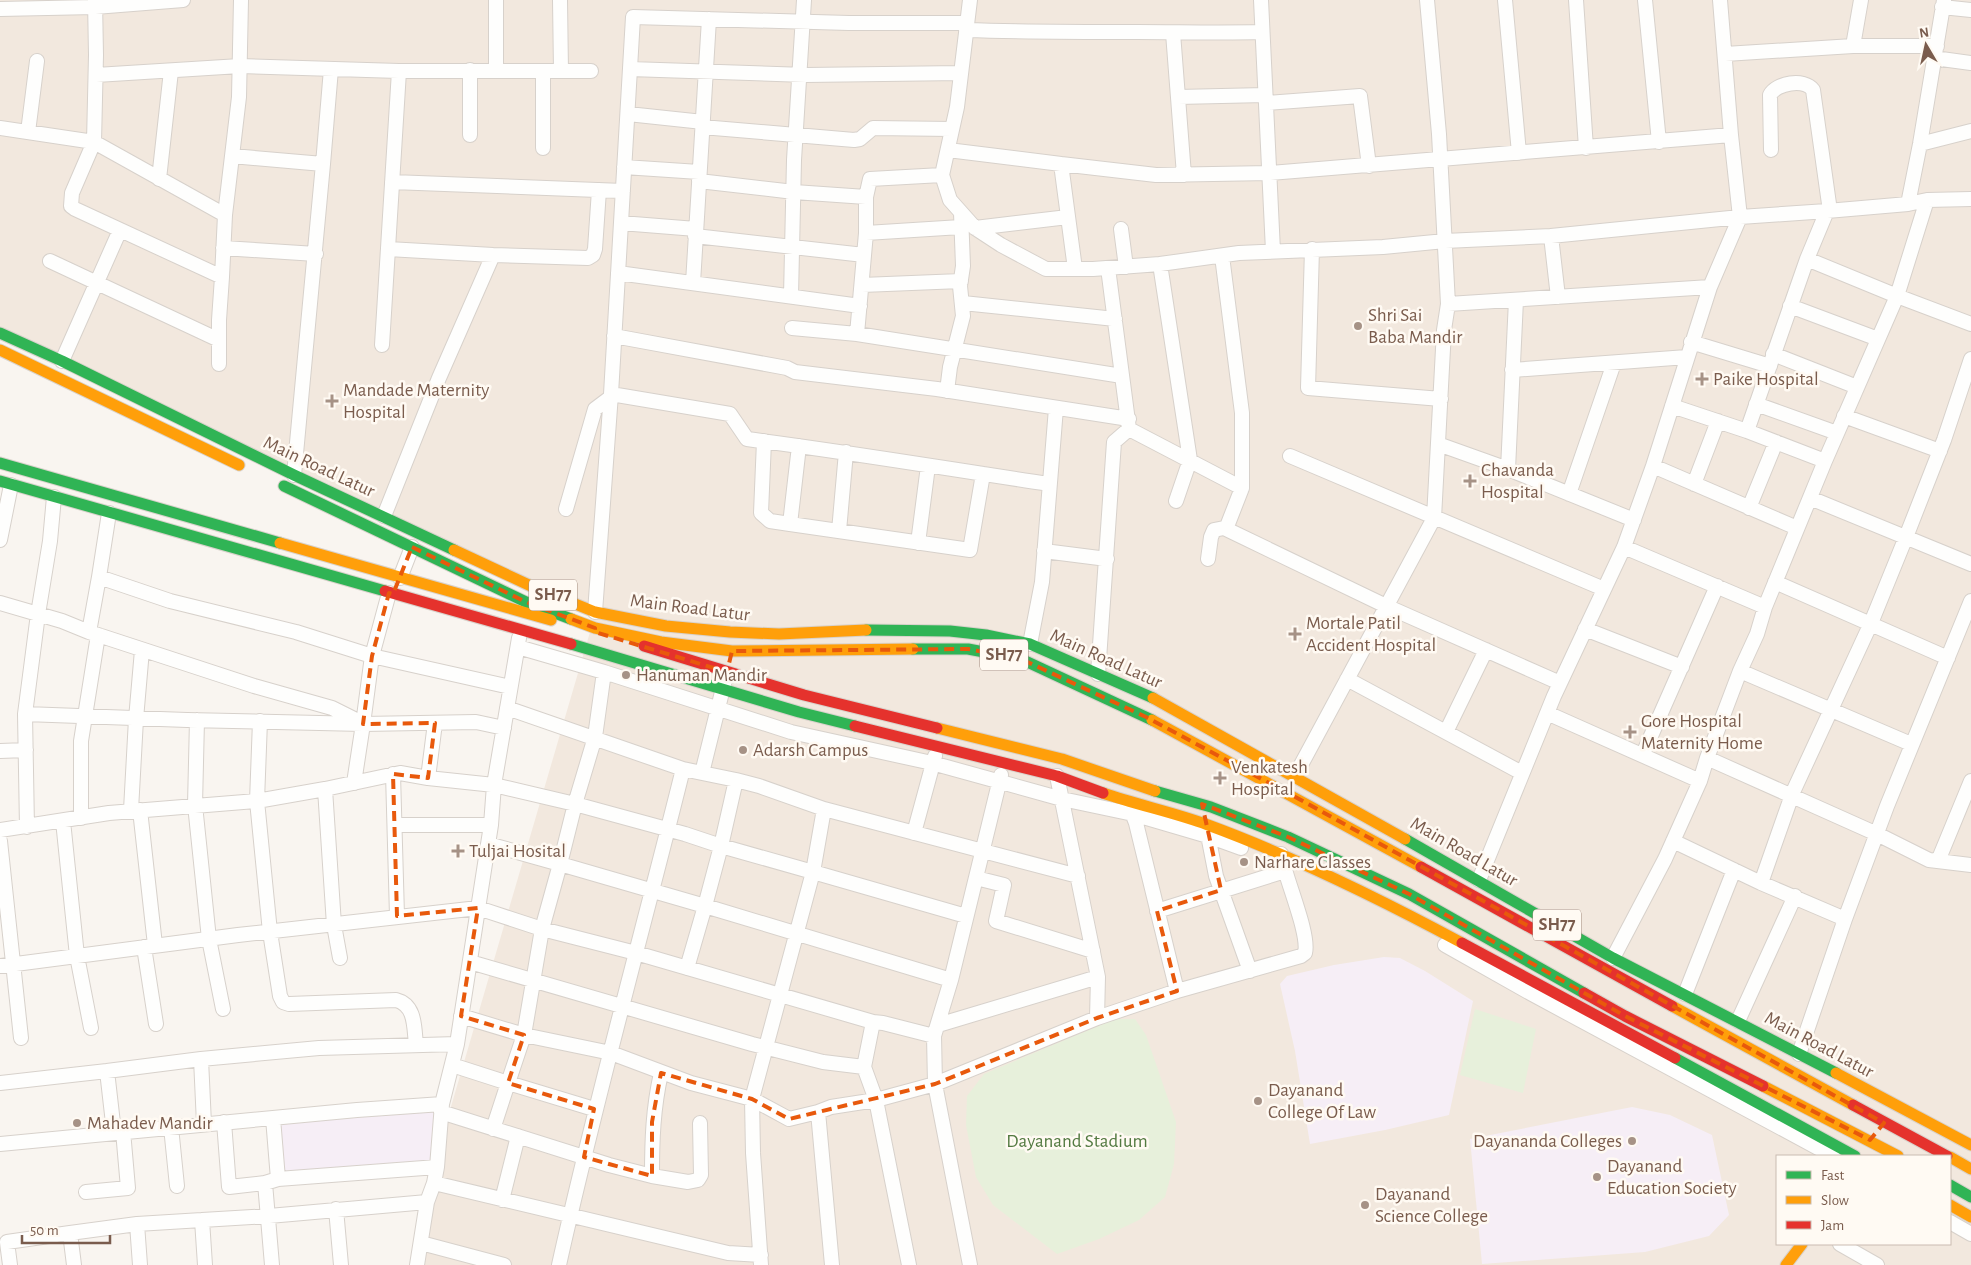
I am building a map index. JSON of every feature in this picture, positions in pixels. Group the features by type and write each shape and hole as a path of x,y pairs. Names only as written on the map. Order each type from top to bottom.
{"main road":[{"name":"Main Road Latur","path":"0,333 294,475 531,586 595,612 666,626 730,632 779,634 876,630 950,631 986,634 1030,644 1148,695 1479,880 1613,958 1738,1021 1971,1145"},
{"name":"Main Road Latur","path":"0,350 247,468"},
{"path":"0,463 400,578 525,607"},
{"name":"Main Road Latur","path":"273,481 412,547 525,607 595,630 661,642 732,651 968,649 1021,659 1146,718 1299,799 1877,1131 1943,1155"},
{"path":"6,483 592,650 799,712 1057,776 1130,808"},
{"path":"595,630 804,695 1009,744 1133,785 1211,807 1288,837 1409,894 1625,1016 1877,1131 1897,1155"},
{"path":"1283,863 1422,921 1854,1155"},
{"path":"1422,921 1431,906"},
{"path":"1857,1155 1898,1106"},
{"name":"Main Road Latur","path":"1951,1158 1971,1169"},
{"path":"1951,1186 1971,1197"},
{"path":"1951,1206 1971,1217"},
{"path":"1786,1265 1801,1245"}],"street":[{"path":"0,9 183,0"},
{"path":"219,364 225,215 239,97 241,0"},
{"path":"496,0 496,70"},
{"path":"560,0 561,71"},
{"path":"791,296 796,136 804,0"},
{"path":"947,391 954,350 963,316 963,303 961,220 950,200 942,175 961,73 970,0"},
{"path":"1261,0 1273,251"},
{"path":"1295,776 1434,518 1444,330 1448,304 1440,160 1426,0"},
{"path":"1505,0 1519,153"},
{"path":"1576,0 1586,148"},
{"path":"1645,0 1659,142"},
{"path":"1479,880 1560,682 1624,548 1653,466 1710,287 1740,217 1720,0"},
{"path":"1853,46 1861,0"},
{"path":"95,4 96,75 94,142 72,193 71,206 222,277"},
{"path":"1908,204 1943,4 1971,10"},
{"path":"595,612 611,395 634,17 967,26 1030,33 1207,34 1262,32"},
{"path":"693,283 709,19"},
{"path":"1173,33 1184,175"},
{"path":"1725,54 1853,46 1936,52 1971,62"},
{"path":"28,132 37,61"},
{"path":"96,75 240,66 399,71 591,71"},
{"path":"294,475 316,254 331,69"},
{"path":"630,69 801,75 961,73"},
{"path":"470,70 470,135"},
{"path":"159,179 171,71"},
{"path":"382,345 399,71"},
{"path":"543,72 543,148"},
{"path":"1747,431 1807,259 1829,211 1813,90 1809,85 1782,85 1773,89 1770,95 1771,150"},
{"path":"1178,97 1266,99 1360,96 1369,166"},
{"path":"628,114 796,136 854,140 860,139 873,128 952,129"},
{"path":"0,128 94,142 225,215"},
{"path":"1920,144 1971,130"},
{"path":"948,150 1156,175 1184,175 1270,173 1369,166 1731,135"},
{"path":"232,156 323,164"},
{"path":"1061,164 1075,269"},
{"path":"624,167 794,192 866,197"},
{"path":"857,334 866,233 866,197 870,179 942,175"},
{"path":"392,182 623,191"},
{"path":"388,249 588,258 593,255 595,249 599,190"},
{"path":"866,233 961,220 1001,245 1046,269 1108,268 1273,251 1383,247 1445,241 1551,236 1740,217 1908,204 1927,200 1971,199"},
{"path":"1613,958 1673,841 1700,781 1707,758 1740,671 1757,634 1775,582 1844,416 1897,296 1927,200"},
{"path":"975,228 1068,217"},
{"path":"621,223 864,255"},
{"path":"62,362 120,230"},
{"path":"1121,230 1126,267"},
{"path":"1551,236 1558,297"},
{"path":"224,248 316,254"},
{"path":"1312,249 1308,388 1441,399"},
{"path":"384,516 439,378 493,255"},
{"path":"1222,256 1242,413 1242,488 1226,529"},
{"path":"1807,259 1971,324"},
{"path":"50,260 219,340"},
{"path":"1160,264 1190,460 1176,500"},
{"path":"1098,674 1114,442 1129,424 1108,268"},
{"path":"618,273 860,306"},
{"path":"862,285 961,281"},
{"path":"1448,304 1710,287"},
{"path":"1508,469 1516,300"},
{"path":"963,303 1115,319"},
{"path":"1790,306 1878,339"},
{"path":"792,328 857,334 1122,376"},
{"path":"614,336 787,368 795,372 947,391 1056,408 1129,424 1242,488"},
{"path":"1691,342 1772,360 1857,387"},
{"path":"1512,370 1687,357"},
{"path":"1570,494 1614,363"},
{"path":"1761,883 1792,796 1871,624 1940,451 1970,367"},
{"path":"611,395 730,414 747,439 846,452 1049,484"},
{"path":"566,508 595,409 611,395"},
{"path":"1756,404 1837,433"},
{"path":"1672,406 1747,431 1825,461"},
{"path":"1030,644 1042,582 1056,408"},
{"path":"1844,416 1940,451"},
{"path":"1694,484 1718,421"},
{"path":"764,441 761,513 770,521 970,550 982,474"},
{"path":"1749,508 1776,442"},
{"path":"1438,444 1508,469 1634,520"},
{"path":"790,524 799,446"},
{"path":"839,531 846,452"},
{"path":"1290,456 1604,589"},
{"path":"918,543 928,466"},
{"path":"1653,466 1797,528"},
{"path":"0,540 6,483"},
{"path":"27,827 25,714 50,541 54,497"},
{"path":"1810,498 1971,564"},
{"path":"81,818 81,741 99,577 109,513"},
{"path":"1208,559 1211,537 1214,530 1224,528 1386,606 1560,682"},
{"path":"400,578 412,547"},
{"path":"1624,548 1766,606"},
{"path":"1044,550 1107,559"},
{"path":"99,577 170,601 296,632 372,656 510,687"},
{"path":"1775,582 1948,658"},
{"path":"417,1265 427,1202 438,1167 442,1108 457,1044 491,825 494,785 520,630 531,586"},
{"path":"1644,754 1717,586"},
{"path":"354,783 372,656 389,593"},
{"path":"1799,1054 1845,919 1911,744 1971,601"},
{"path":"0,603 62,621 142,650 332,708 363,724"},
{"path":"1586,629 1682,667"},
{"path":"592,650 595,630"},
{"path":"518,647 604,672 717,710 791,732 932,763 1062,800 1130,808 1207,830 1283,863 1412,926 1532,994 1831,1155"},
{"path":"142,650 136,719 136,810 156,1024"},
{"path":"1446,732 1486,650"},
{"path":"702,772 732,651"},
{"path":"1740,671 1911,744"},
{"path":"494,1129 524,1035 542,929 595,737 604,672"},
{"path":"1347,679 1522,773"},
{"path":"507,708 683,769 759,786 824,809 1078,876"},
{"path":"1547,713 1644,754 1700,781"},
{"path":"25,714 136,719 363,724 476,722 504,728"},
{"path":"197,720 196,805 209,939 223,1009"},
{"path":"260,721 257,801 270,932 280,996 284,1002 296,1004 396,1000 404,1002 412,1011 416,1045"},
{"path":"428,778 435,723"},
{"path":"970,1265 935,1084 936,1031 951,980 1009,744"},
{"path":"914,833 938,746"},
{"path":"0,750 26,750"},
{"path":"1707,758 1877,834 1929,860 1971,865"},
{"path":"559,1265 594,1109 611,1054 683,769"},
{"path":"0,830 136,810 257,801 400,773 494,785 575,804 966,916"},
{"path":"393,774 397,916"},
{"path":"1057,776 1098,977 1097,1018"},
{"path":"687,968 705,906 736,780"},
{"path":"1938,861 1971,780"},
{"path":"325,789 334,924 340,958"},
{"path":"1130,808 1177,991"},
{"path":"434,1183 761,1260 753,1153 752,1099 813,872 824,809"},
{"path":"63,821 77,956 91,1028"},
{"path":"395,825 491,825"},
{"path":"1207,830 1216,876 1250,971"},
{"path":"0,841 21,1038"},
{"path":"1673,841 1761,883 1845,919"},
{"path":"488,844 796,932 951,980"},
{"path":"1158,911 1222,890 1283,863"},
{"path":"461,1016 524,1035 611,1054 691,1083 752,1099 789,1119 831,1107 876,1100 935,1084 1097,1018 1177,991 1301,956 1305,953 1306,940 1283,863"},
{"path":"1685,994 1734,870"},
{"path":"976,878 1004,885 996,921 1093,951"},
{"path":"1738,1021 1795,896"},
{"path":"0,966 397,916 478,908 542,929 636,953 873,1022 936,1031 1098,977"},
{"path":"470,962 766,1047 823,1062 864,1067"},
{"path":"873,1022 864,1067 876,1100 909,1265"},
{"path":"0,1083 107,1072 201,1059 319,1048 457,1044"},
{"path":"201,1059 204,1124"},
{"path":"452,1065 594,1109"},
{"path":"86,1192 128,1188 107,1072"},
{"path":"652,1176 652,1122 661,1073"},
{"path":"0,1144 119,1131 273,1118 442,1108 494,1129 584,1157 652,1176 688,1182 698,1180 701,1175 700,1123"},
{"path":"818,1112 832,1265"},
{"path":"272,1265 269,1216 272,1181 273,1118"},
{"path":"224,1122 229,1187 272,1181 438,1167"},
{"path":"171,1127 177,1186"},
{"path":"502,1200 518,1136"},
{"path":"10,1265 4,1242 137,1224 269,1216 427,1202"},
{"path":"336,1209 340,1265"},
{"path":"202,1220 205,1265"},
{"path":"1951,1223 1971,1234"},
{"path":"137,1224 140,1265"},
{"path":"70,1233 74,1265"},
{"path":"421,1243 504,1265"},
{"path":"1842,1245 1877,1265"}],"highlighted area":[{"path":"412,547 526,602 595,628 595,632 727,672 732,651 968,649 1021,659 1146,717 1299,799 1884,1123 1870,1140 1625,1016 1409,894 1288,837 1202,804 1221,890 1157,911 1177,991 1097,1018 935,1084 789,1119 752,1099 661,1073 652,1122 652,1176 584,1157 594,1109 508,1083 524,1035 461,1016 478,908 397,916 393,774 428,778 435,723 363,724 372,656 389,593 393,594"}],"shaded area":[{"path":"0,0 1971,0 1971,1265 411,1265 433,1168 595,615 0,337"},
{"path":"1384,957 1400,958 1473,1001 1449,1115 1385,1130 1310,1144 1295,1051 1280,984 1287,976 1334,965"},
{"path":"442,1104 432,1168 278,1179 273,1118"},
{"name":"Dayanand Education Society","path":"1632,1107 1670,1115 1712,1135 1729,1215 1709,1236 1645,1252 1482,1264 1470,1139"}],"green space":[{"path":"1475,1009 1536,1029 1523,1093 1460,1075"},
{"name":"Dayanand Stadium","path":"1115,1019 1135,1019 1146,1035 1176,1122 1174,1164 1165,1197 1139,1220 1099,1239 1057,1254 993,1205 976,1177 966,1125 967,1096 984,1074"}],"traffic: fast":[{"path":"0,333 454,550"},
{"path":"0,463 280,543"},
{"path":"0,481 385,591"},
{"path":"284,486 526,602 571,619"},
{"path":"866,630 950,631 986,635 1030,644 1153,698"},
{"path":"571,644 799,712 855,726"},
{"path":"913,649 968,649 1021,659 1152,720"},
{"path":"1155,791 1211,807 1288,837 1409,894 1584,993"},
{"path":"1405,839 1613,958 1836,1073"},
{"path":"1675,1058 1853,1155"},
{"path":"1951,1186 1971,1197"}],"traffic: slow":[{"path":"0,350 239,465"},
{"path":"280,543 551,620"},
{"path":"454,550 531,586 595,612 666,626 779,634 866,630"},
{"path":"571,619 595,628 661,642 732,651 913,649"},
{"path":"1153,698 1405,839"},
{"path":"1152,720 1421,867"},
{"path":"937,728 1062,759 1155,791"},
{"path":"1103,793 1195,820 1241,837 1369,895 1462,943"},
{"path":"1672,1006 1853,1105"},
{"path":"1836,1073 1971,1145"},
{"path":"1763,1086 1896,1155"},
{"path":"1951,1158 1971,1169"},
{"path":"1951,1206 1971,1217"},
{"path":"1786,1265 1801,1245"}],"traffic: jam":[{"path":"385,591 571,644"},
{"path":"644,646 804,695 937,728"},
{"path":"855,726 1057,776 1103,793"},
{"path":"1421,867 1672,1006"},
{"path":"1462,943 1675,1058"},
{"path":"1584,993 1625,1016 1763,1086"},
{"path":"1853,1105 1945,1155"}],"place":[{"name":"Shri Sai Baba Mandir","path":"1358,326"},
{"name":"Paike Hospital","path":"1702,379"},
{"name":"Mandade Maternity Hospital","path":"332,401"},
{"name":"Chavanda Hospital","path":"1470,481"},
{"name":"Mortale Patil Accident Hospital","path":"1295,634"},
{"name":"Hanuman Mandir","path":"626,675"},
{"name":"Gore Hospital Maternity Home","path":"1630,732"},
{"name":"Adarsh Campus","path":"743,750"},
{"name":"Venkatesh Hospital","path":"1220,778"},
{"name":"Tuljai Hosital","path":"458,851"},
{"name":"Narhare Classes","path":"1244,862"},
{"name":"Dayanand College Of Law","path":"1258,1101"},
{"name":"Mahadev Mandir","path":"77,1123"},
{"name":"Dayananda Colleges","path":"1632,1141"},
{"name":"Dayanand Education Society","path":"1597,1177"},
{"name":"Dayanand Science College","path":"1365,1205"}]}
